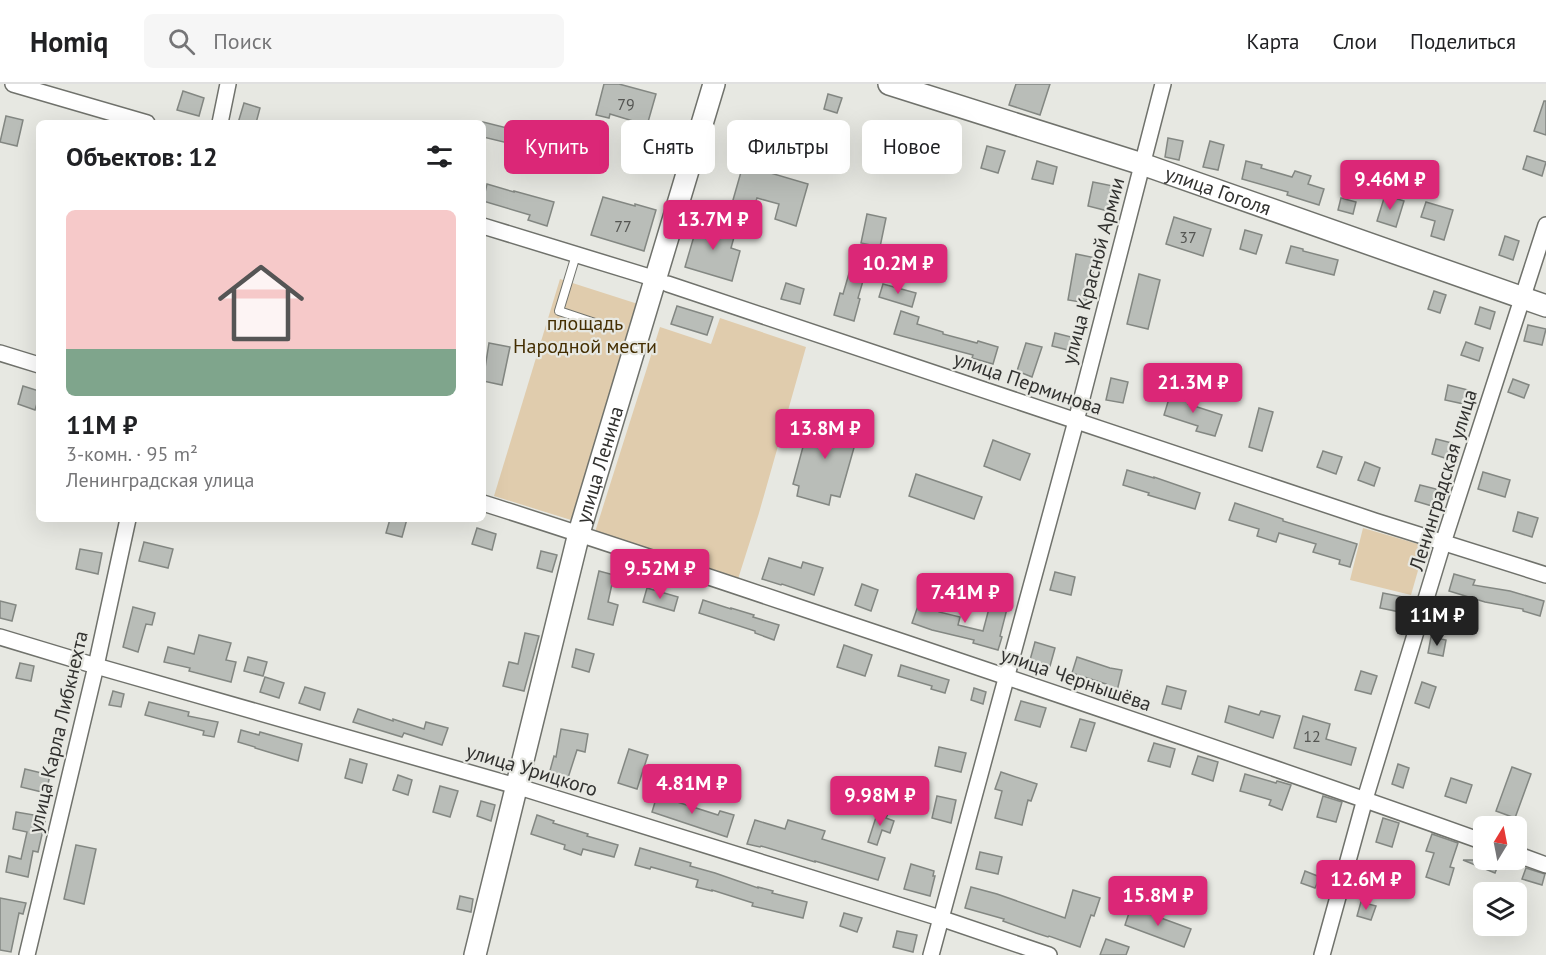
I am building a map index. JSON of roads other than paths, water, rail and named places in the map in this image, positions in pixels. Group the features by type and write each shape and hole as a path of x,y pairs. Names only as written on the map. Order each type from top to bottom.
{"street":[{"path":"13,84 137,120"},
{"path":"221,120 228,84"},
{"name":"улица Ленина","path":"475,955 579,533 662,282 714,84"},
{"name":"улица Гоголя","path":"889,84 1142,164 1546,306"},
{"name":"улица Красной Армии","path":"931,955 1076,421 1163,84"},
{"name":"Ленинградская улица","path":"1322,955 1365,799 1443,543 1546,225"},
{"name":"улица Перминова","path":"486,227 662,282 1443,543 1546,575"},
{"path":"0,353 36,364"},
{"name":"улица Чернышёва","path":"486,504 1007,677 1473,838"},
{"name":"улица Карла Либкнехта","path":"27,955 96,666 127,522"},
{"name":"улица Урицкого","path":"0,637 516,786 940,918 1049,955"},
{"path":"1527,858 1546,865"}],"lane":[{"path":"576,255 559,311 596,323"}],"park label":[{"name":"площадь Народной мести","path":"585,334"}]}
